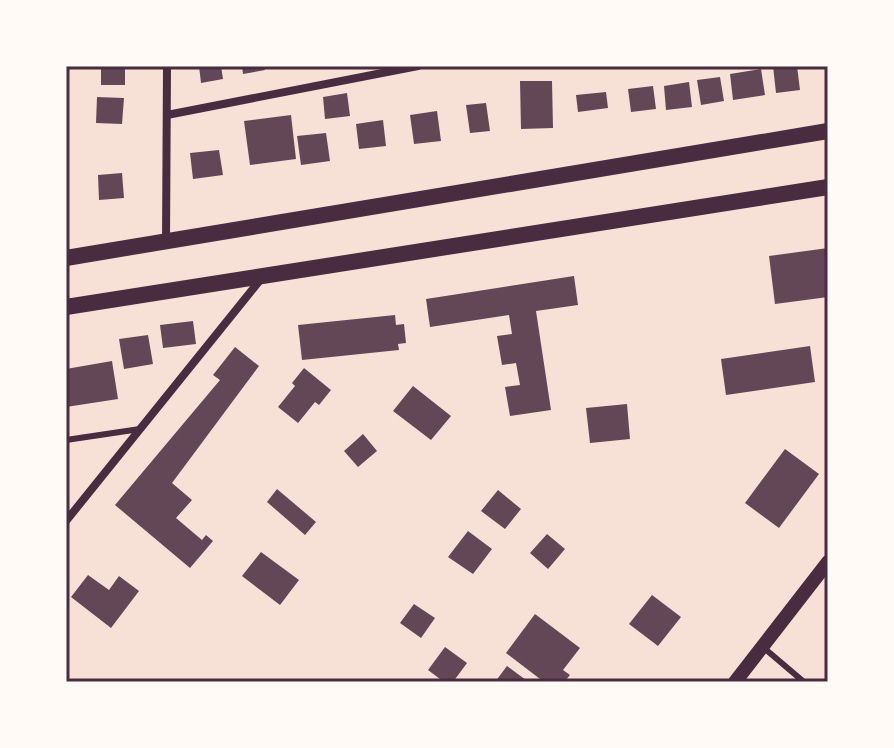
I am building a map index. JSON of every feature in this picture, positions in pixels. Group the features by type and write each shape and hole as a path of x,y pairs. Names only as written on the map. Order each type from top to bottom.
{"main road":[{"path":"66,258 828,131"},
{"path":"66,307 828,187"}],"street":[{"path":"166,241 167,66"},
{"path":"167,115 418,66"},
{"path":"66,521 263,276"},
{"path":"735,682 828,562"}],"lane":[{"path":"66,440 140,429"},
{"path":"762,647 804,682"}],"building":[{"path":"101,66 125,66 125,85 101,85"},
{"path":"199,66 221,66 223,79 201,83"},
{"path":"242,66 264,66 265,70 243,74"},
{"path":"773,66 797,66 800,90 776,93"},
{"path":"761,69 765,95 733,100 730,74"},
{"path":"720,77 724,101 701,105 697,80"},
{"path":"520,81 552,81 553,128 521,129"},
{"path":"689,82 692,107 666,110 664,86"},
{"path":"653,86 656,109 631,112 628,89"},
{"path":"606,92 608,108 578,112 576,95"},
{"path":"347,93 350,116 325,119 323,97"},
{"path":"97,97 124,98 122,124 96,123"},
{"path":"486,103 490,131 470,133 466,105"},
{"path":"437,111 441,141 414,144 410,115"},
{"path":"291,115 296,159 250,165 244,121"},
{"path":"383,120 386,146 359,149 356,124"},
{"path":"326,133 330,161 301,165 297,136"},
{"path":"219,150 223,175 193,179 190,153"},
{"path":"122,173 124,198 99,200 98,175"},
{"path":"828,248 828,297 775,304 769,256"},
{"path":"574,276 578,305 536,311 551,410 510,416 505,387 520,385 516,363 502,365 497,336 512,334 509,315 430,327 426,299"},
{"path":"395,315 396,325 404,324 406,343 398,344 399,350 302,360 298,325"},
{"path":"193,321 196,344 163,348 160,325"},
{"path":"148,335 153,364 124,369 119,339"},
{"path":"810,346 815,382 726,395 721,359"},
{"path":"235,347 259,366 172,483 192,500 176,518 202,540 206,535 213,541 190,568 115,505 220,380 213,375"},
{"path":"112,361 118,399 66,407 66,369"},
{"path":"304,368 331,390 319,405 315,402 298,423 278,407 295,386 292,383"},
{"path":"413,386 451,416 431,440 393,411"},
{"path":"627,404 630,439 590,443 586,408"},
{"path":"363,434 377,451 358,467 344,451"},
{"path":"785,449 819,474 779,528 745,503"},
{"path":"277,489 316,522 305,535 267,502"},
{"path":"498,490 521,509 505,529 481,511"},
{"path":"468,531 492,549 473,574 448,557"},
{"path":"547,534 565,549 548,569 530,553"},
{"path":"261,552 299,580 280,605 242,576"},
{"path":"88,575 109,590 119,576 139,591 111,628 71,597"},
{"path":"652,595 681,617 658,646 629,624"},
{"path":"414,604 435,618 421,638 400,623"},
{"path":"535,614 580,648 563,670 570,675 564,682 544,682 506,653"},
{"path":"445,647 467,663 453,682 444,682 428,670"},
{"path":"507,666 526,680 525,682 495,682"}]}
